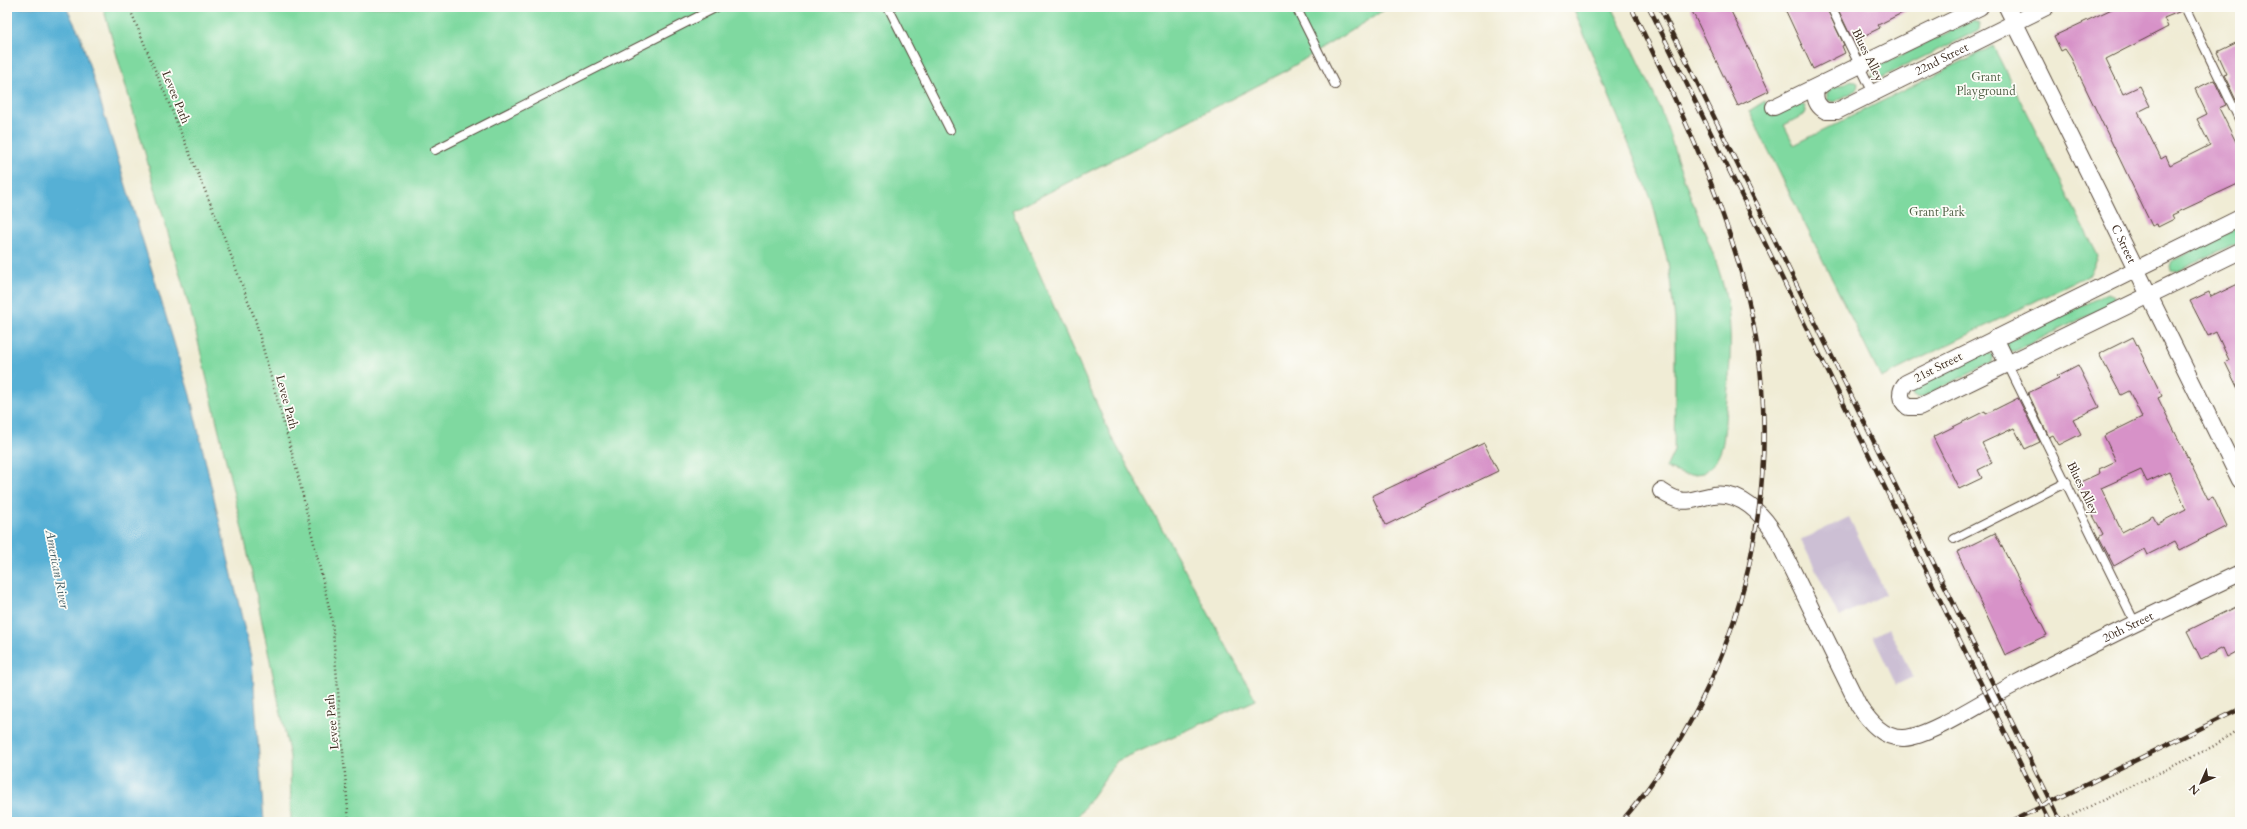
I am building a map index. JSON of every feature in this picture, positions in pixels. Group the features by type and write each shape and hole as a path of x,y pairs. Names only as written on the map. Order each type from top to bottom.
{"street":[{"path":"1774,107 1980,7"},
{"name":"C Street","path":"2007,7 2240,480"},
{"name":"22nd Street","path":"1824,83 1816,89 1815,100 1821,108 1826,111 1837,111 2046,7"},
{"name":"21st Street","path":"2240,218 1906,383 1901,391 1902,400 1908,407 1917,408 2240,251"},
{"path":"1995,338 2008,365"},
{"name":"20th Street","path":"1661,491 1672,499 1688,502 1714,495 1725,496 1738,499 1759,512 1775,535 1859,706 1868,720 1884,733 1902,738 1925,732 2016,683 2240,572"}],"lane":[{"path":"435,150 717,7"},
{"path":"888,7 950,130"},
{"path":"1296,7 1335,85"},
{"name":"Blues Alley","path":"1831,7 1873,93"},
{"path":"2184,7 2240,120"},
{"name":"Blues Alley","path":"2008,365 2136,623"},
{"path":"1954,539 2067,482"}],"path":[{"name":"Levee Path","path":"129,7 221,228 255,319 298,475 332,620 349,822"},
{"path":"2058,822 2214,746 2240,728"}],"shaded area":[{"path":"1849,517 1886,594 1839,617 1801,540"},
{"path":"1889,628 1913,677 1896,685 1873,636"}],"green space":[{"path":"103,7 1389,7 1282,73 1012,211 1109,432 1256,700 1117,761 1074,822 291,822 290,757 247,550 193,320"},
{"path":"1573,7 1612,7 1640,63 1664,119 1681,172 1715,259 1725,291 1730,334 1730,359 1724,437 1717,459 1704,473 1685,475 1666,468 1674,451 1675,395 1675,320 1668,263 1652,201"},
{"path":"1974,20 1980,23 1979,30 1880,78 1875,78 1872,75 1875,68"},
{"name":"Grant Park","path":"1993,46 2098,256 2090,274 1881,378 1749,111 1765,101 1773,117 1799,104 1805,106 1805,114 1784,125 1794,145"},
{"path":"1851,80 1858,83 1857,90 1834,102 1827,100 1827,92"},
{"path":"2240,227 2240,241 2178,271 2171,270 2170,266 2172,261"},
{"path":"2108,293 2115,296 2114,303 2015,351 2009,351 2006,346 2009,341"},
{"path":"1986,352 1993,355 1991,363 1920,398 1913,396 1912,392 1915,387"}],"water":[{"name":"American River","path":"7,7 66,7 80,35 190,395 252,661 264,822 7,822"}],"building":[{"path":"1690,7 1729,7 1769,91 1738,106"},
{"path":"1784,7 1826,7 1844,45 1842,46 1845,53 1813,69"},
{"path":"1837,7 1914,7 1878,25 1880,28 1853,41"},
{"path":"2116,7 2180,7 2181,11 2164,18 2168,27 2106,59 2123,94 2140,86 2150,106 2138,112 2161,159 2166,156 2170,165 2210,145 2197,119 2207,114 2195,89 2214,80 2226,105 2219,108 2240,150 2240,183 2172,215 2174,219 2158,227 2157,224 2152,226 2071,58 2065,49 2061,51 2054,36"},
{"path":"2240,41 2240,100 2239,98 2236,100 2224,75 2227,74 2217,52"},
{"path":"2240,283 2240,393 2225,362 2229,360 2216,332 2208,336 2190,301 2209,292 2211,297"},
{"path":"2133,337 2162,396 2158,398 2208,499 2213,497 2227,526 2180,550 2175,541 2147,555 2144,549 2114,566 2099,537 2103,534 2076,484 2100,473 2099,469 2116,461 2104,436 2142,417 2129,391 2121,395 2099,354","holes":["2141,470 2147,482 2169,472 2186,509 2157,524 2153,516 2122,532 2101,488"]},
{"path":"2078,365 2099,407 2073,419 2081,434 2059,445 2053,435 2049,437 2028,393 2059,378 2057,376"},
{"path":"2018,398 2040,442 2025,449 2014,428 1982,443 1992,463 1978,470 1982,478 1959,489 1933,437 1985,411 1986,414"},
{"path":"1484,443 1498,471 1386,525 1372,496"},
{"path":"1995,533 2047,635 2005,655 1957,552"},
{"path":"2236,607 2240,614 2240,650 2227,657 2223,648 2201,659 2187,631"}],"railway":[{"path":"1621,822 1665,765 1700,702 1728,636 1748,568 1760,497 1764,425 1758,354 1744,283 1734,247 1709,177 1694,142 1631,7"},
{"path":"1649,7 2049,822"},
{"path":"1660,7 2061,822"},
{"path":"2010,822 2240,709"}],"park label":[{"name":"Grant Playground","path":"1986,84"}]}
